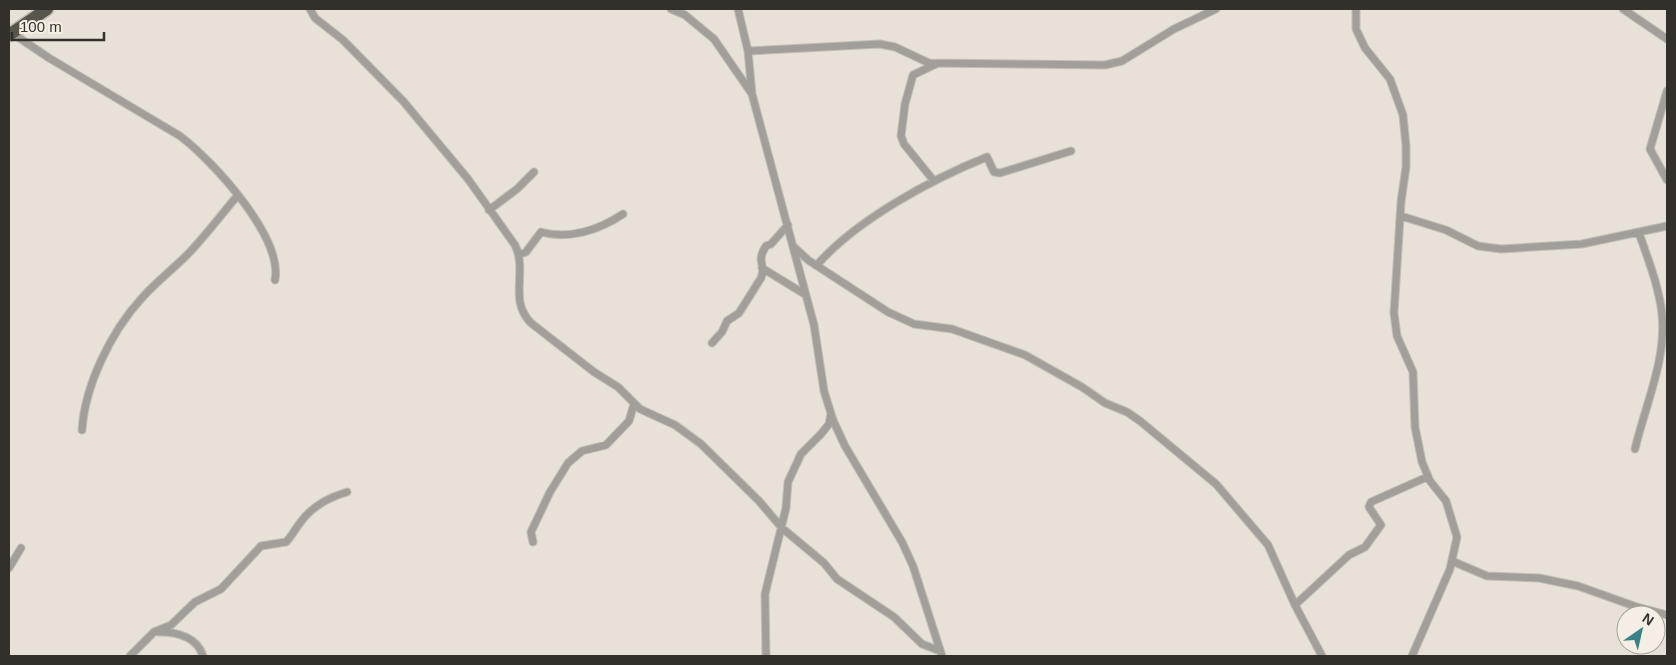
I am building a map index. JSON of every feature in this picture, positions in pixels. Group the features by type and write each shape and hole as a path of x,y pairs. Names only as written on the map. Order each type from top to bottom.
{"highway":[{"path":"10,34 47,9"}],"street":[{"path":"310,9 315,18 343,40 397,94 468,179 520,254 521,274 518,297 526,318 568,353 621,389 634,404 675,426 701,444 759,501 782,528 813,552 845,585 898,620 922,644 941,654"},
{"path":"671,9 685,15 714,39 752,94"},
{"path":"738,9 748,51 752,94 817,339 824,391 831,414 845,446 902,542 913,566 941,654"},
{"path":"748,51 880,44 895,47 929,63 1091,66 1113,64 1137,52 1174,29 1216,9"},
{"path":"1356,9 1356,29 1365,48 1390,79 1403,115 1406,146 1394,313 1398,336 1413,372 1415,428 1428,477 1446,501 1454,523 1457,542 1452,561 1412,656"},
{"path":"1622,9 1667,39"},
{"path":"10,34 180,136 203,156 255,216 271,247 276,264 275,280"},
{"path":"916,58 920,65 913,76 905,104 900,128 901,136 904,144 934,181"},
{"path":"916,74 938,63"},
{"path":"1667,91 1650,149 1667,180"},
{"path":"801,276 869,221 954,170 987,157 998,174 1071,151"},
{"path":"489,210 517,189 534,172"},
{"path":"82,430 88,402 98,371 121,325 142,298 187,255 238,195"},
{"path":"520,254 526,252 541,232 564,236 579,233 610,222 622,214"},
{"path":"1402,216 1416,219 1446,230 1465,240 1492,249 1572,246 1667,226"},
{"path":"712,343 722,332 727,321 739,313 761,278 760,254 788,225"},
{"path":"1635,449 1641,423 1652,394 1663,326 1658,298 1639,233"},
{"path":"793,246 816,264 906,322 947,327 1025,354 1082,387 1105,403 1127,412 1140,421 1216,484 1264,540 1322,656"},
{"path":"762,268 806,295"},
{"path":"533,542 530,532 562,471 582,451 606,445 629,421 634,404"},
{"path":"766,656 766,594 786,508 786,489 801,454 829,424 831,414"},
{"path":"1295,605 1349,555 1365,547 1379,530 1381,525 1369,507 1371,502 1428,477"},
{"path":"130,656 154,632 171,625 195,602 221,589 261,546 286,542 300,522 314,509 332,496 347,492"},
{"path":"9,568 21,548"},
{"path":"1452,561 1487,576 1539,578 1578,586 1637,608 1667,615"},
{"path":"154,632 175,632 193,640 201,649 203,656"}]}
